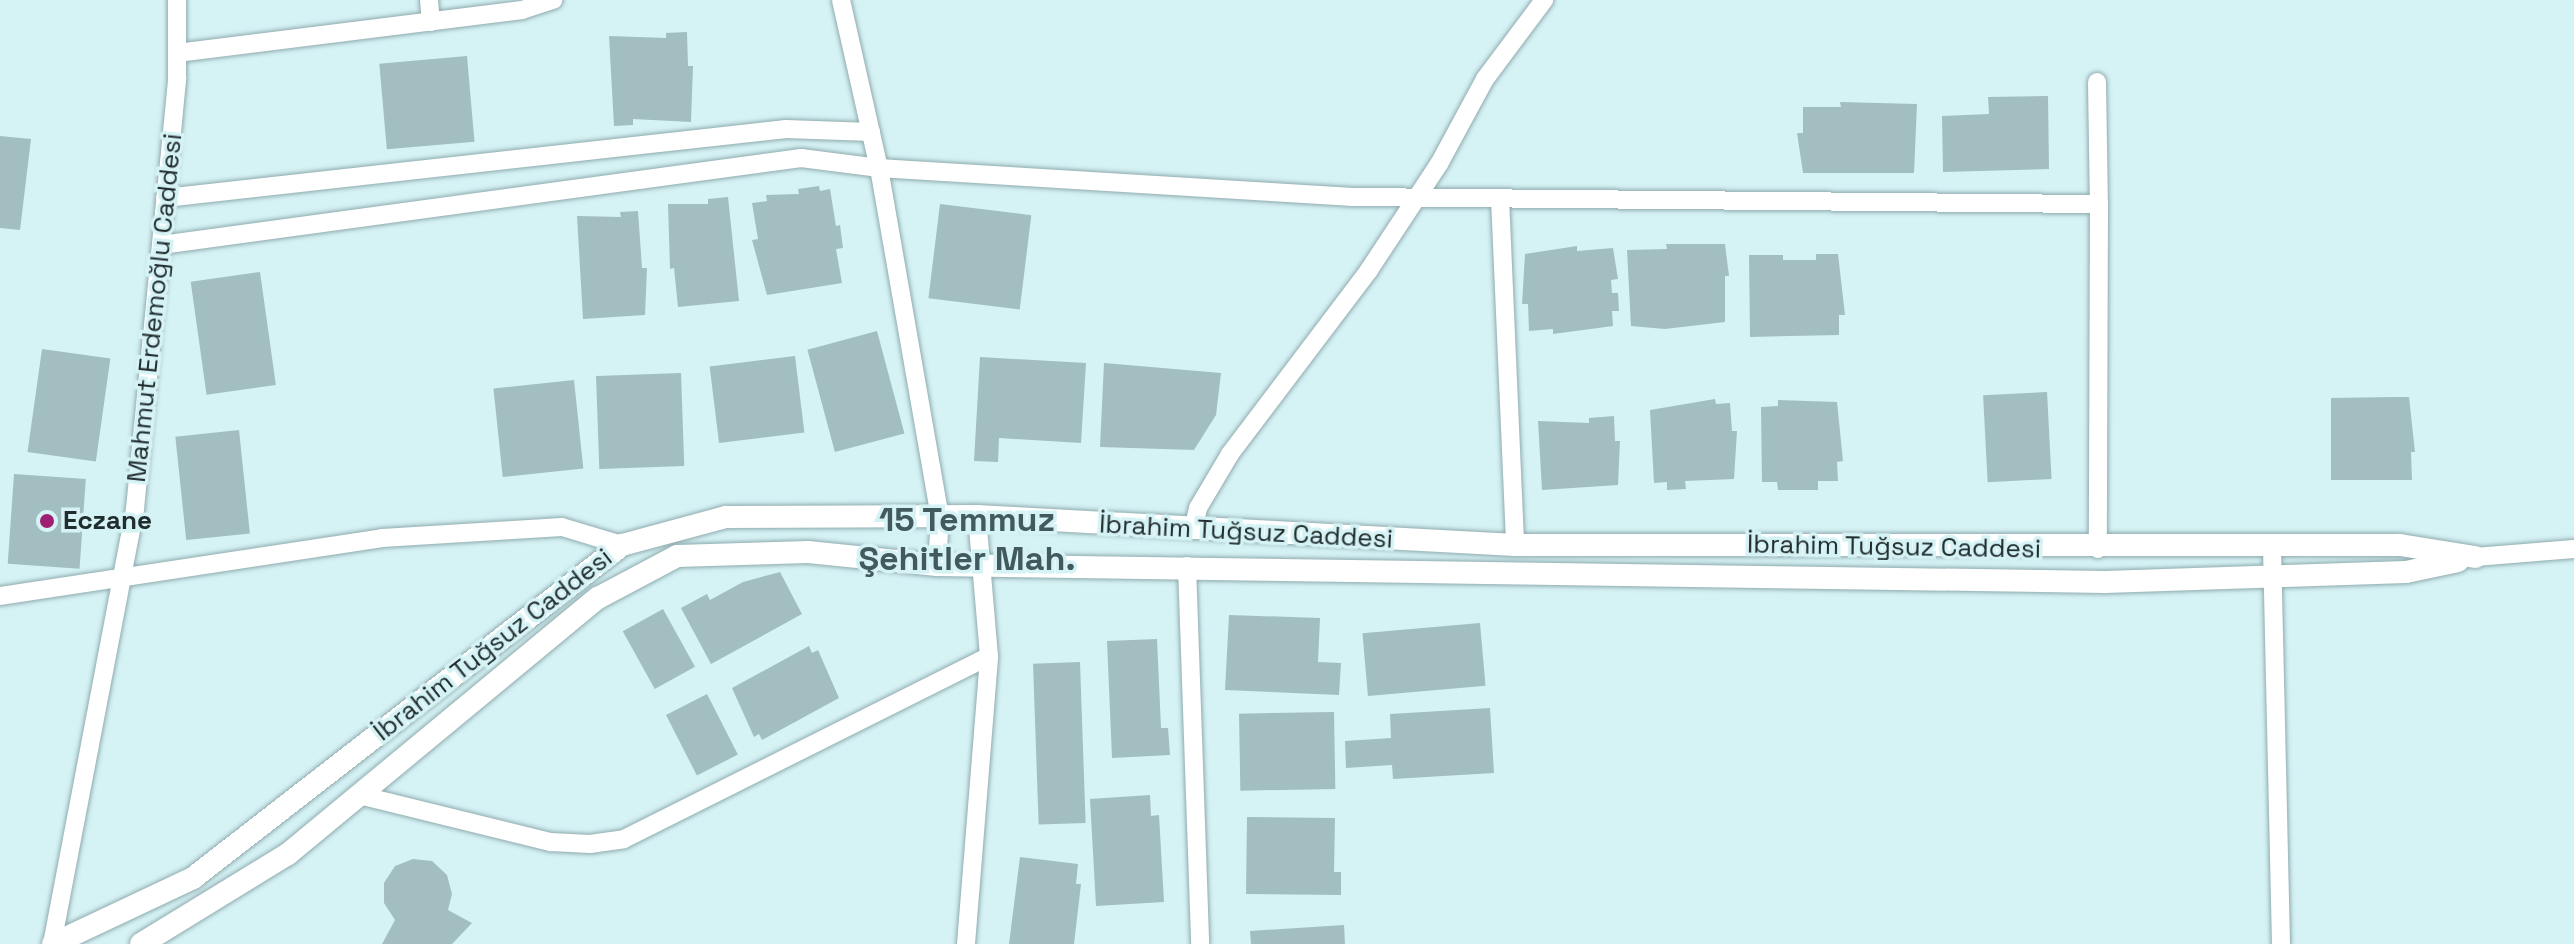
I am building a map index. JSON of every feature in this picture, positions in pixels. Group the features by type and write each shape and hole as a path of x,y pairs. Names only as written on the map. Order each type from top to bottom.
{"street":[{"name":"Mahmut Erdemoğlu Caddesi","path":"52,944 125,580 161,245 177,53 177,0"},
{"path":"429,0 431,22"},
{"path":"177,53 522,10 553,0"},
{"path":"841,0 879,168 940,518 937,565"},
{"path":"1193,530 1198,508 1230,454 1418,198 1485,79 1544,0"},
{"path":"2097,82 2098,549"},
{"path":"165,198 786,129 871,132"},
{"path":"161,245 801,158 879,168 1418,198 2099,204"},
{"path":"1500,198 1515,545"},
{"path":"966,944 989,656 977,516"},
{"name":"İbrahim Tuğsuz Caddesi","path":"52,944 193,878 622,545 726,517 977,516 1515,545 2098,549 2400,545 2475,557"},
{"path":"0,596 125,580 382,538 562,527 622,545"},
{"path":"2272,548 2281,944"},
{"name":"İbrahim Tuğsuz Caddesi","path":"141,944 288,854 598,598 677,556 808,552 937,565 1187,566 2105,582 2406,572 2475,557 2574,549"},
{"path":"1187,566 1200,944"},
{"path":"359,795 551,842 590,844 624,839 989,656"}],"building":[{"path":"687,32 688,66 693,66 691,122 633,119 633,125 614,126 609,36 666,38 666,33"},
{"path":"467,56 474,142 387,149 379,64"},
{"path":"2048,96 2049,169 1943,172 1942,116 1989,114 1988,97"},
{"path":"1840,102 1917,104 1914,173 1803,173 1797,133 1803,133 1803,107 1841,107"},
{"path":"0,136 31,139 20,230 0,228"},
{"path":"819,186 820,191 830,189 836,226 840,225 843,248 836,249 842,283 767,295 752,240 758,239 752,203 767,201 766,195 799,194 798,189"},
{"path":"728,197 739,301 678,307 674,268 670,269 668,204 708,204 708,199"},
{"path":"940,204 1031,215 1020,310 928,298"},
{"path":"638,211 642,268 647,268 645,315 583,319 577,216 621,217 620,212"},
{"path":"1666,244 1725,244 1729,276 1725,276 1725,322 1665,329 1631,326 1627,250 1667,249"},
{"path":"1577,246 1577,251 1613,248 1618,279 1611,280 1612,293 1618,293 1619,311 1612,311 1613,326 1553,334 1553,329 1529,331 1528,304 1522,304 1525,254"},
{"path":"1816,254 1838,254 1845,315 1839,315 1839,335 1750,337 1749,255 1783,255 1783,260 1816,260"},
{"path":"260,272 276,385 207,395 191,282"},
{"path":"877,331 904,433 835,452 807,350"},
{"path":"42,349 110,359 96,462 28,452"},
{"path":"795,356 804,432 719,443 710,366"},
{"path":"980,357 1086,363 1081,443 999,438 998,462 974,461"},
{"path":"1104,363 1221,373 1216,415 1194,450 1100,447"},
{"path":"681,373 684,466 599,469 596,376"},
{"path":"574,380 583,469 503,477 493,388"},
{"path":"2047,392 2052,479 1988,482 1983,395"},
{"path":"2409,397 2415,452 2411,452 2412,480 2331,480 2331,398"},
{"path":"1715,399 1716,404 1730,403 1732,431 1737,431 1734,479 1685,481 1686,489 1667,490 1667,482 1654,483 1650,410"},
{"path":"1778,400 1837,402 1843,461 1837,462 1838,481 1818,481 1818,490 1778,490 1777,482 1762,482 1761,407 1778,406"},
{"path":"1614,416 1615,441 1620,441 1618,485 1542,490 1538,421 1589,423 1589,418"},
{"path":"239,430 250,533 186,540 175,437"},
{"name":"Eczane","path":"14,474 86,479 80,569 8,564"},
{"path":"780,572 802,614 711,664 681,608 707,594 710,600 743,582"},
{"path":"663,609 695,667 655,689 623,631"},
{"path":"1229,615 1320,618 1318,662 1341,663 1339,695 1225,690"},
{"path":"1480,623 1485,686 1368,696 1362,633"},
{"path":"1157,639 1161,728 1168,728 1170,755 1112,758 1107,641"},
{"path":"809,646 812,653 818,650 839,698 762,740 759,734 754,737 732,688"},
{"path":"1080,662 1086,823 1039,825 1033,664"},
{"path":"707,694 738,755 697,775 666,715"},
{"path":"1490,708 1494,773 1393,779 1392,765 1346,768 1345,741 1391,738 1390,714"},
{"path":"1334,712 1335,789 1240,791 1239,714"},
{"path":"1150,795 1151,816 1159,815 1164,902 1096,906 1090,799"},
{"path":"1247,817 1335,818 1334,872 1341,872 1341,895 1246,894"},
{"path":"1020,857 1078,864 1076,884 1081,884 1074,944 1009,944"},
{"path":"413,859 432,861 447,875 452,894 448,910 472,923 452,944 382,944 395,920 384,903 384,883 395,866"},
{"path":"1344,925 1345,944 1251,944 1250,931"}],"place":[{"name":"Eczane","path":"47,521"}],"district":[{"name":"15 Temmuz Şehitler Mah.","path":"967,538"}]}
